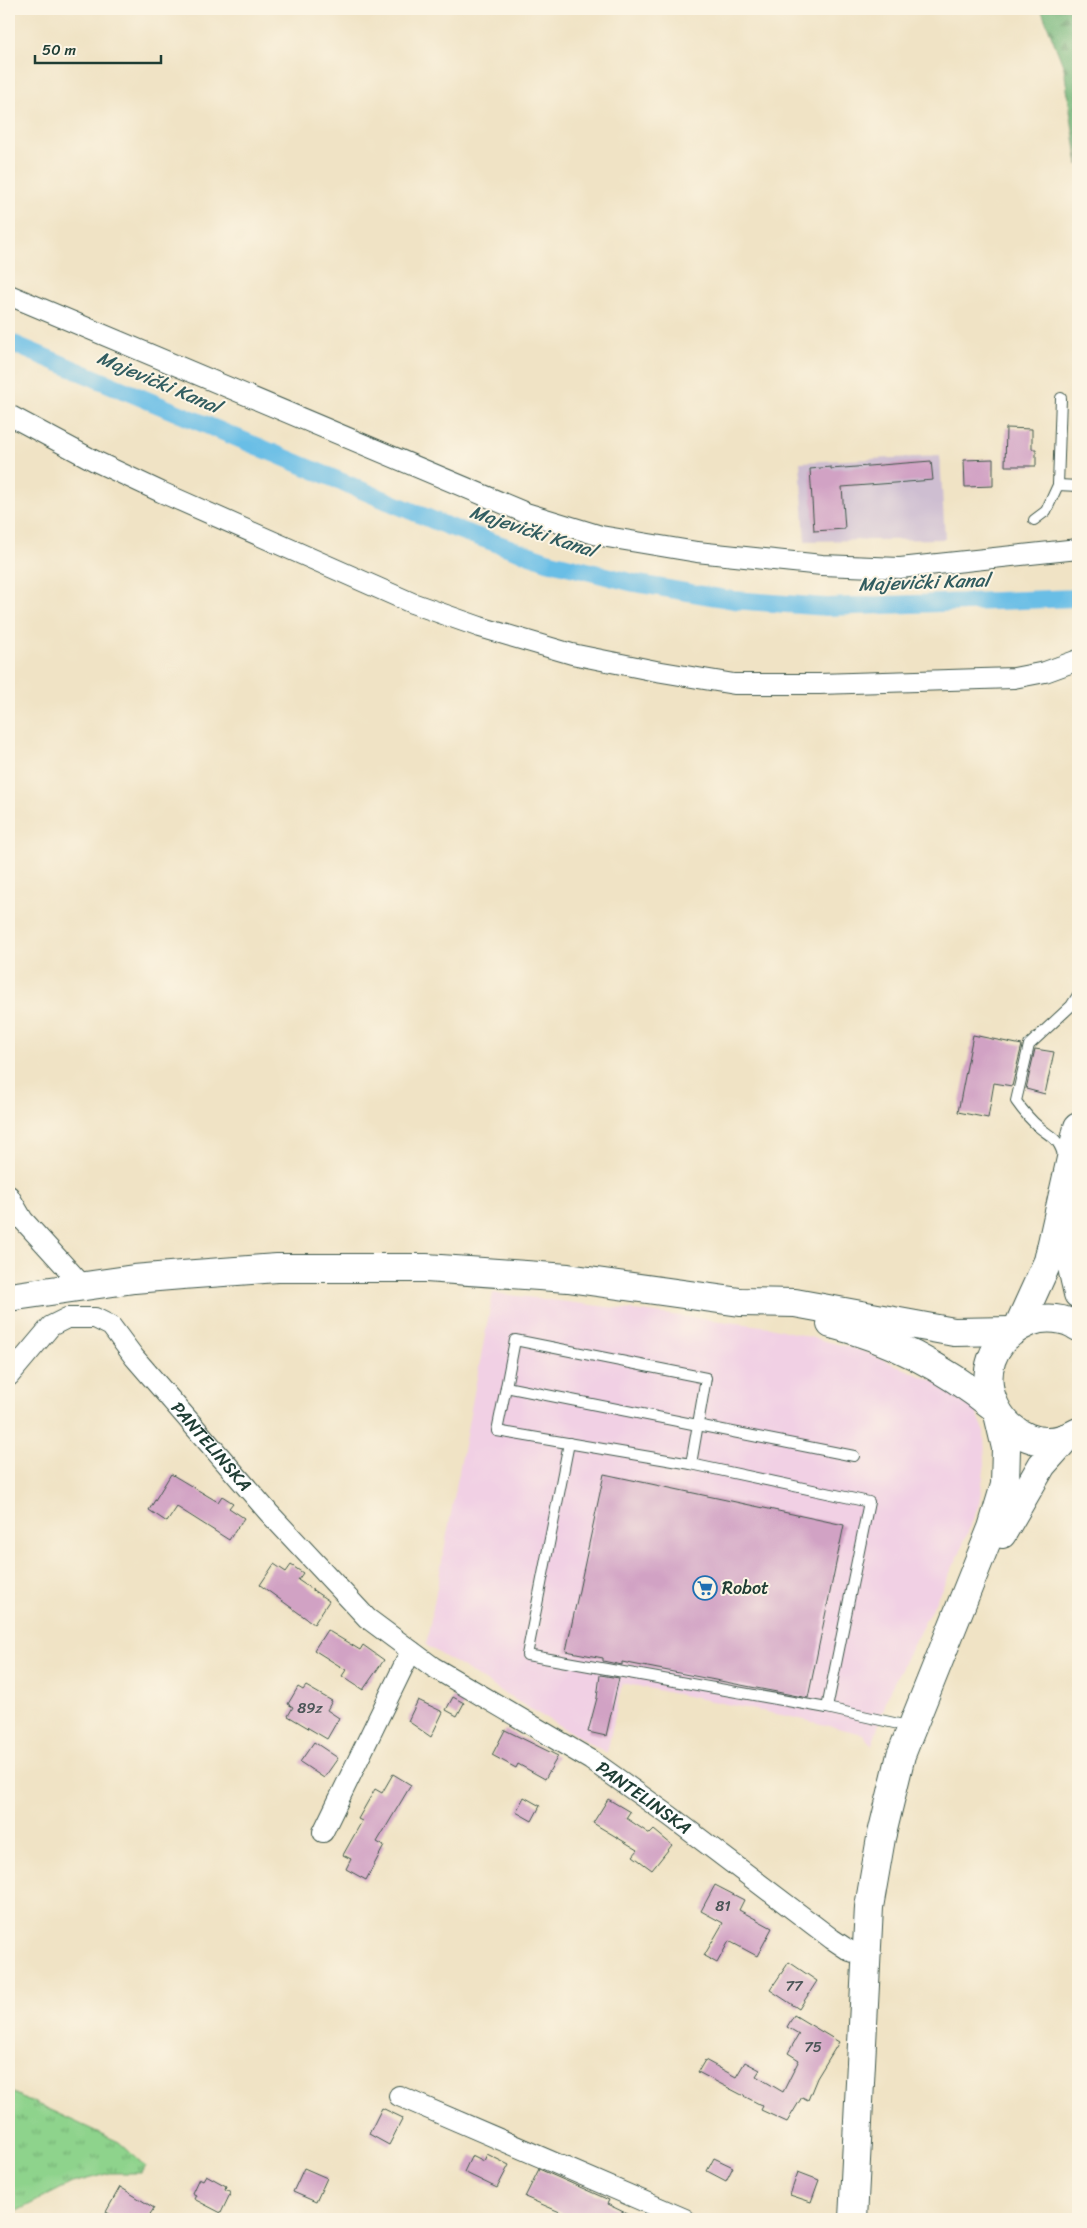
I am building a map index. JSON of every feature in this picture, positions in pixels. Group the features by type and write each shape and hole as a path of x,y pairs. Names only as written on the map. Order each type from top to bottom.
{"main road":[{"path":"1015,1329 1048,1262 1078,1127"},
{"path":"1078,1139 1073,1272 1078,1294"},
{"path":"9,1297 134,1278 277,1268 375,1266 474,1270 568,1278 740,1302 841,1326 931,1363 964,1383 1012,1428 1029,1437 1048,1440 1073,1435"},
{"path":"740,1302 795,1303 954,1332 1015,1329"},
{"path":"853,2219 869,1907 880,1838 892,1786 912,1727 992,1528 1005,1486 1006,1448 989,1392 992,1358 1000,1343 1015,1329 1036,1320 1056,1319 1078,1327"},
{"path":"955,1621 1024,1494 1042,1465 1073,1435"}],"street":[{"path":"9,295 526,513 601,536 696,552 822,565 900,568 1078,548"},
{"path":"9,415 161,492 412,603 480,627 572,654 656,671 744,684 819,684 1014,678 1045,672 1078,660"},
{"path":"9,1196 16,1224 83,1286"},
{"name":"PANTELINSKA","path":"9,1376 46,1331 67,1318 95,1318 111,1326 134,1357 269,1513 367,1618 433,1667 591,1760 670,1816 832,1939 850,1951 866,1956"},
{"path":"323,1832 411,1651"},
{"path":"399,2096 685,2219"}],"lane":[{"path":"1034,520 1046,511 1058,485 1061,398"},
{"path":"1058,485 1078,486"},
{"path":"1069,1173 1060,1146 1054,1137 1040,1128 1025,1114 1016,1101 1029,1045 1070,1006 1078,995"},
{"path":"691,1464 706,1378 515,1340 497,1431 691,1464 869,1502 827,1708"},
{"path":"506,1388 854,1456"},
{"path":"569,1443 526,1655 827,1708 912,1727"}],"shaded area":[{"path":"940,456 945,539 805,541 800,462"},
{"path":"493,1293 770,1327 861,1350 942,1385 973,1404 984,1430 985,1464 979,1504 958,1557 889,1692 872,1746 863,1734 796,1718 622,1683 607,1753 530,1709 426,1645"}],"green space":[{"path":"1041,9 1078,9 1078,165 1064,68"},
{"path":"9,2091 119,2142 145,2166 141,2173 110,2173 72,2183 9,2215"}],"building":[{"path":"1006,428 1032,429 1032,449 1036,449 1036,466 1005,466"},
{"path":"993,459 993,486 965,487 964,460"},
{"path":"931,461 933,480 842,487 845,529 814,531 810,469"},
{"path":"973,1035 1022,1045 1012,1086 994,1083 988,1118 958,1112"},
{"path":"1035,1049 1054,1052 1045,1094 1026,1089"},
{"path":"171,1474 218,1502 222,1496 233,1503 229,1508 244,1518 229,1540 177,1507 167,1522 149,1510"},
{"name":"Robot","path":"604,1474 844,1525 808,1698 622,1662 622,1665 603,1661 603,1658 566,1651"},
{"path":"274,1564 286,1572 291,1565 303,1573 298,1580 329,1601 314,1624 260,1585"},
{"path":"327,1630 360,1650 363,1645 384,1660 363,1690 342,1676 346,1670 314,1650"},
{"path":"600,1675 619,1678 606,1736 588,1732 597,1698"},
{"path":"306,1686 332,1701 327,1710 339,1718 327,1739 288,1716 293,1707 288,1704 298,1687 303,1690"},
{"path":"453,1697 464,1703 457,1716 446,1710"},
{"path":"418,1700 443,1712 431,1737 408,1721"},
{"path":"505,1730 558,1756 545,1779 518,1764 516,1768 492,1755"},
{"path":"314,1742 338,1758 324,1778 300,1762"},
{"path":"393,1774 411,1785 377,1842 384,1846 366,1880 346,1869 351,1859 343,1855 362,1821 358,1819 375,1789 382,1793"},
{"path":"524,1797 540,1806 532,1821 516,1812"},
{"path":"608,1799 630,1812 626,1818 650,1834 654,1830 672,1845 652,1870 633,1856 638,1850 593,1823"},
{"path":"715,1885 744,1900 739,1910 772,1928 757,1956 729,1941 717,1963 704,1956 723,1923 701,1911"},
{"path":"789,1962 817,1981 799,2009 770,1990"},
{"path":"794,2015 839,2042 817,2078 808,2100 802,2097 787,2122 761,2110 763,2106 698,2072 705,2060 736,2077 745,2062 760,2070 756,2076 783,2092 799,2060 788,2053 799,2034 787,2027"},
{"path":"382,2108 403,2118 389,2145 369,2134"},
{"path":"487,2154 509,2165 497,2188 464,2172 472,2155 484,2161"},
{"path":"714,2158 733,2167 726,2181 707,2171"},
{"path":"304,2168 327,2178 316,2202 293,2192"},
{"path":"539,2169 609,2200 607,2204 638,2219 576,2219 525,2197"},
{"path":"798,2172 819,2180 811,2202 790,2195"},
{"path":"206,2175 226,2186 225,2189 231,2192 221,2213 194,2199 196,2195 192,2193 199,2178 203,2180"},
{"path":"120,2187 154,2208 147,2219 119,2219 106,2212"}],"waterway":[{"name":"Majevički Kanal","path":"9,342 447,526 547,561 634,583 733,600 827,607 1078,598"}],"place":[{"name":"Robot","path":"705,1588"}]}
